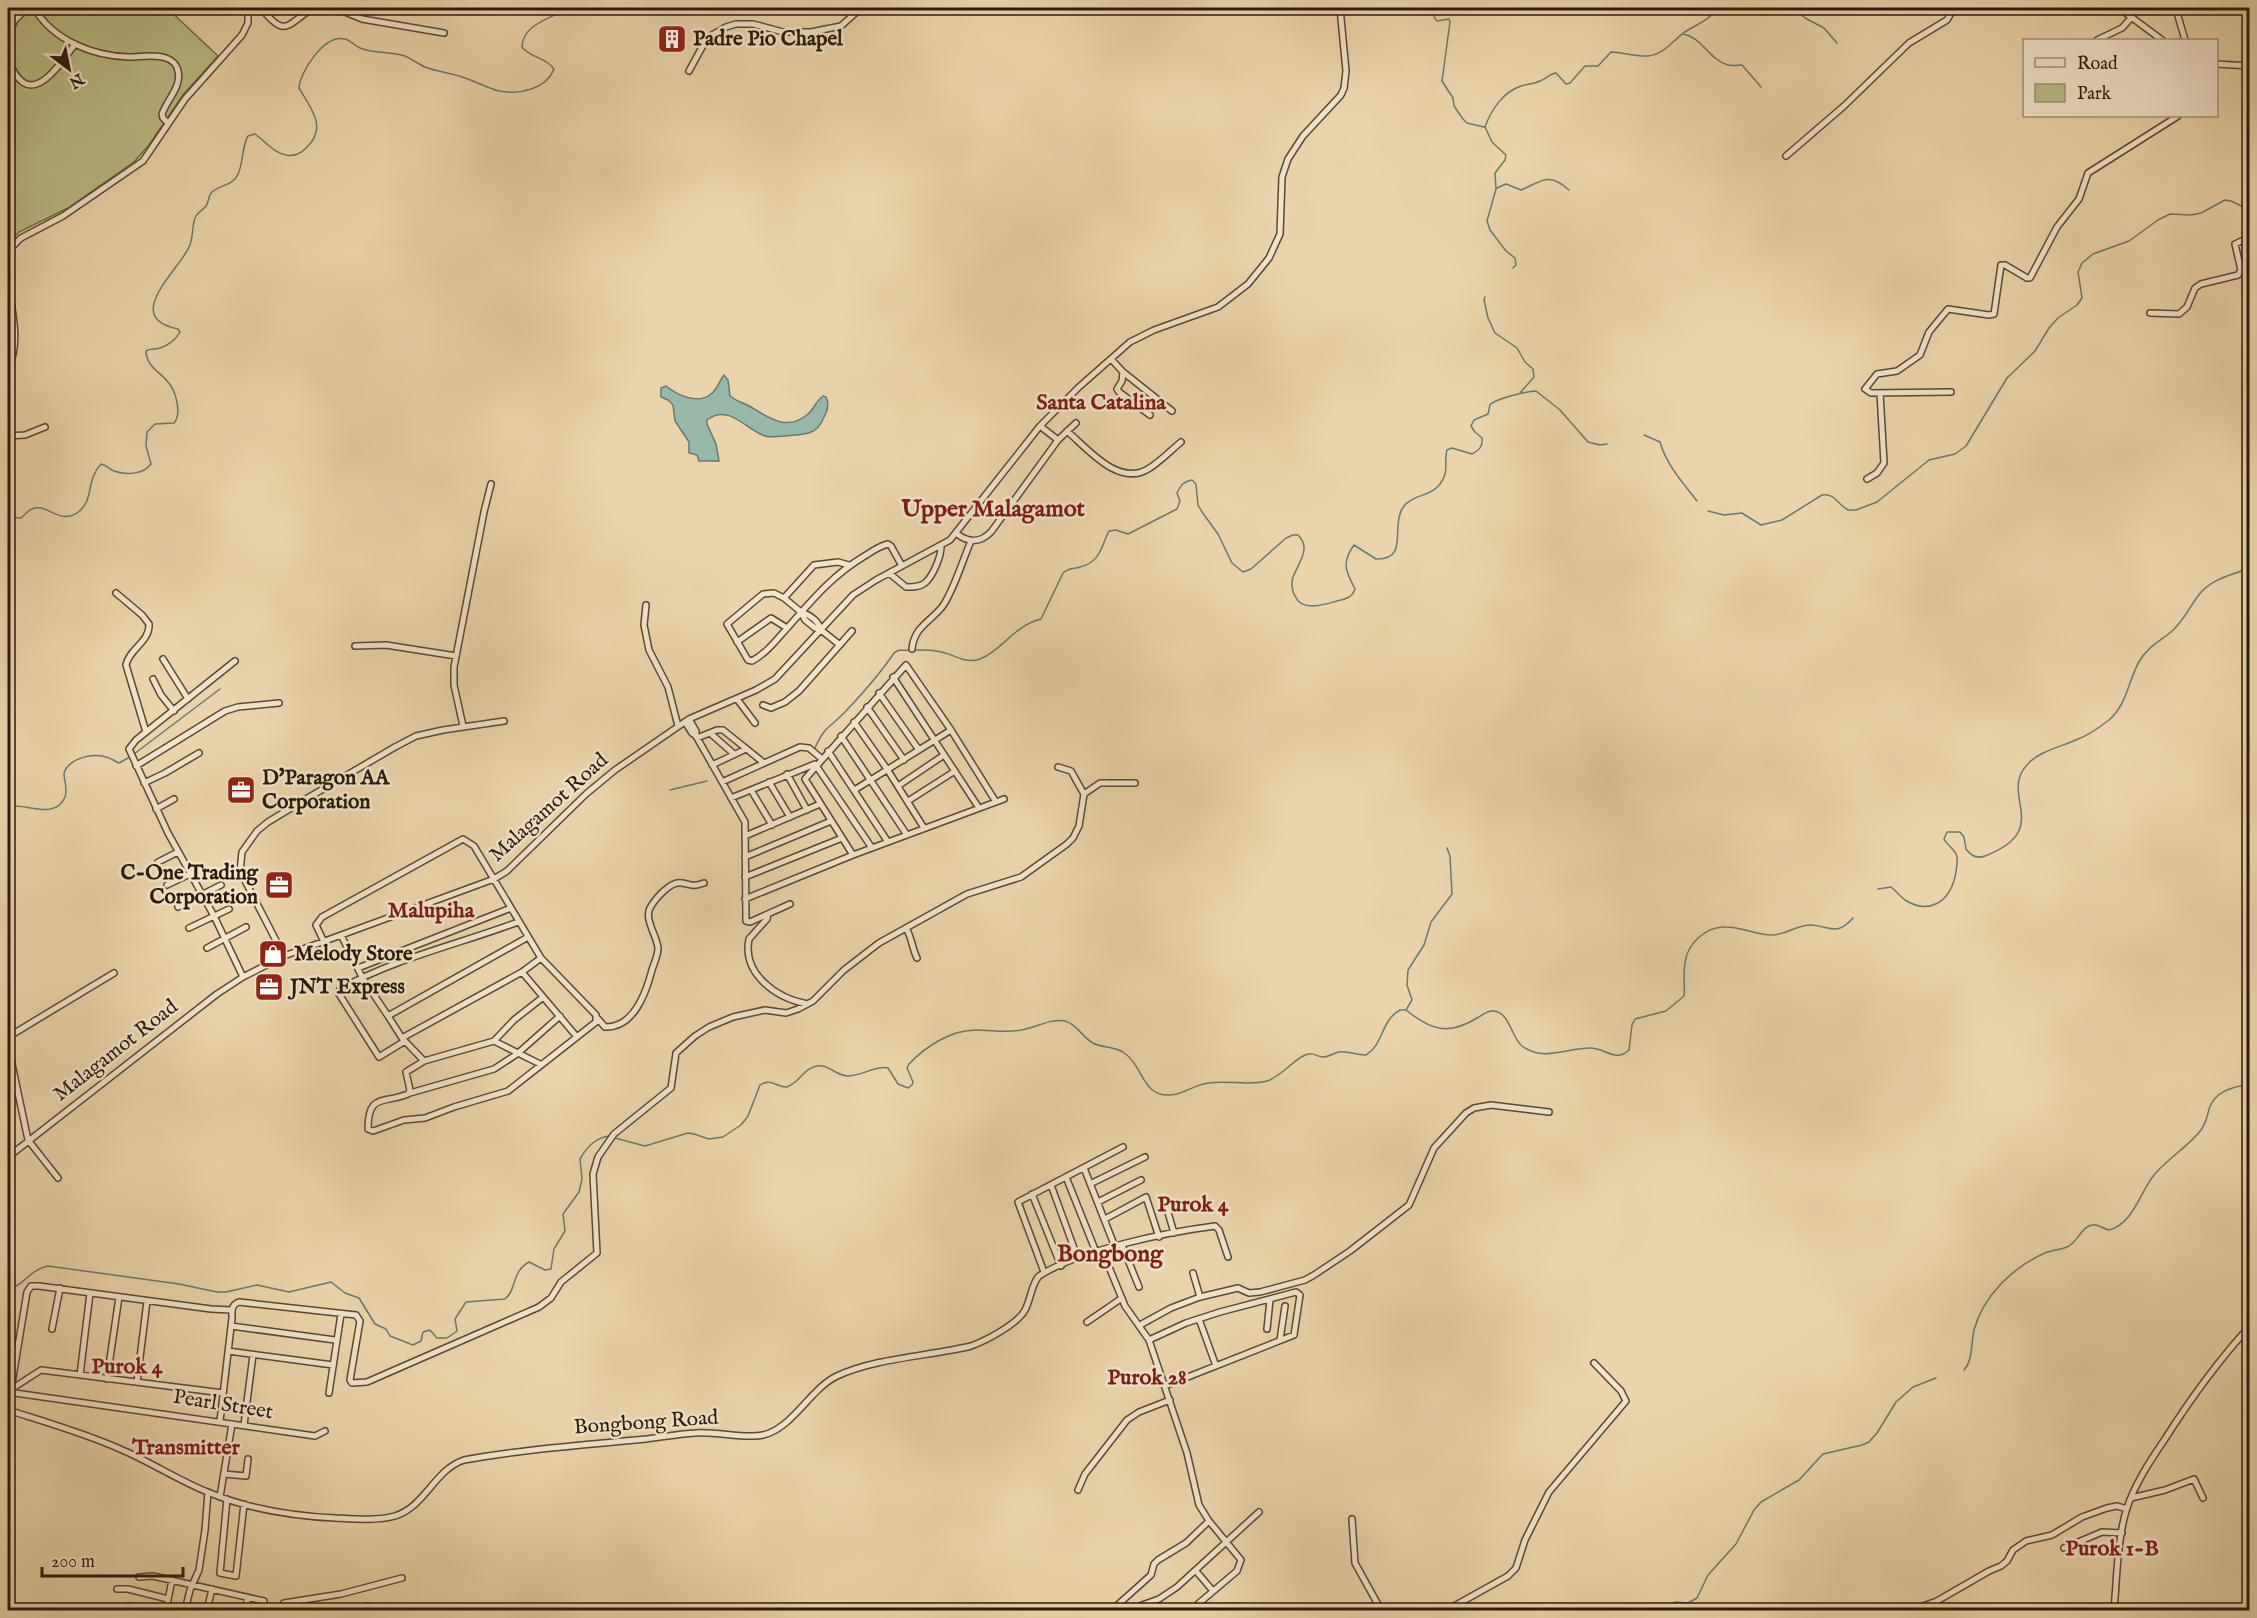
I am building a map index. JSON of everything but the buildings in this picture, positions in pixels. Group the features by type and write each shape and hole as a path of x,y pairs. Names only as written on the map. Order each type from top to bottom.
{"street":[{"path":"8,35 15,20 27,8"},
{"path":"34,8 49,28 75,44 110,55 160,57 172,61 179,75 176,88 162,114 168,123"},
{"path":"8,257 10,249 21,238 53,222 135,167 148,154 185,99 242,35 248,23 248,8"},
{"path":"261,8 275,25 284,26 296,21 313,8"},
{"path":"335,8 362,19 444,33"},
{"path":"689,71 707,38 726,27 736,24 753,24 783,32 811,32 841,26 861,8"},
{"name":"Malagamot Road","path":"8,1157 217,994 243,977 284,956 494,879 525,855 600,782 678,726 775,679 854,595 889,573 940,547 957,534 1040,426 1079,387 1140,335 1208,312 1228,301 1248,284 1269,258 1280,234 1282,177 1288,159 1303,135 1341,95 1344,88 1346,71 1340,8"},
{"path":"1786,156 1815,128 1844,106 1909,43 1947,20 1954,8"},
{"path":"2119,8 2160,39"},
{"path":"2180,8 2178,16 2186,39"},
{"path":"2099,39 2122,28 2132,17"},
{"path":"8,59 11,69 23,81 29,85 36,84 43,82 54,73 75,44"},
{"path":"2218,64 2250,66"},
{"path":"1951,392 1880,393 1868,392 1866,387 1877,374 1897,371 1920,355 1929,332 1945,311 1951,309 1994,314 2001,265 2030,278 2057,227 2079,199 2084,179 2088,173 2176,117"},
{"path":"2150,313 2179,314 2187,307 2195,288 2201,284 2238,276 2241,270 2235,244 2250,237"},
{"path":"8,284 14,326 12,357 8,368"},
{"path":"1111,359 1123,372 1172,411"},
{"path":"1123,372 1122,381 1117,389 1150,416"},
{"path":"1867,479 1877,473 1884,463 1880,393"},
{"path":"957,534 971,541 983,539 991,532 1058,440 1076,423"},
{"path":"1040,426 1058,440"},
{"path":"8,436 25,435 45,427"},
{"path":"1067,431 1110,468 1129,473 1147,470 1181,442"},
{"path":"463,726 454,685 456,656 491,484"},
{"path":"912,649 921,627 944,605 971,541"},
{"path":"840,645 809,615 801,612 774,593 764,594 728,622 727,626 751,661 765,652 787,628 801,612 830,580 849,565 888,544 902,566"},
{"path":"889,573 906,587 924,584 940,554 940,547"},
{"path":"784,598 814,565 842,562 849,565"},
{"path":"116,593 149,624 146,636 129,657 126,665 146,732"},
{"path":"646,605 645,625 649,650 668,687 678,726"},
{"path":"736,642 771,618 787,628"},
{"path":"763,705 771,708 793,696 852,631"},
{"path":"355,646 386,645 456,656"},
{"path":"163,659 188,699"},
{"path":"236,661 146,732 129,749 156,809 214,916 243,977"},
{"path":"853,855 805,779 904,665 909,667 996,802"},
{"path":"893,677 979,808"},
{"path":"153,680 174,711"},
{"path":"879,693 920,750"},
{"path":"737,699 755,723"},
{"path":"135,766 225,711 238,707 279,703"},
{"path":"867,707 903,760"},
{"path":"284,956 240,871 240,857 248,842 268,822 416,736 463,726 504,721"},
{"path":"687,721 745,822 745,920 747,922 790,904"},
{"path":"854,722 888,770 924,828"},
{"path":"697,737 723,730 764,763"},
{"path":"856,789 951,730"},
{"path":"710,733 734,754"},
{"path":"841,736 907,835"},
{"path":"722,782 804,746 822,759"},
{"path":"712,765 746,749"},
{"path":"828,751 856,789 888,842"},
{"path":"144,783 199,753"},
{"path":"898,786 944,755"},
{"path":"731,798 811,764 816,765 872,848"},
{"path":"1058,767 1071,771 1084,794"},
{"path":"908,801 955,771"},
{"path":"787,774 807,810"},
{"path":"769,782 790,817"},
{"path":"220,1421 231,1310 236,1303 243,1301 356,1315 359,1318 350,1380 351,1383 356,1384 367,1382 438,1353 546,1303 561,1282 597,1252 593,1173 595,1165 614,1134 671,1088 674,1057 679,1050 695,1036 725,1020 765,1010 790,1012 809,1004 856,959 906,928 967,894 1021,877 1042,864 1067,844 1077,832 1084,794 1093,786 1100,783 1135,783"},
{"path":"751,790 772,825"},
{"path":"156,809 174,799"},
{"path":"745,899 853,855 1004,799"},
{"path":"745,836 820,804"},
{"path":"745,857 831,821"},
{"path":"745,877 842,838"},
{"path":"324,942 316,925 322,916 463,839 474,846 541,958 597,1017 601,1025 608,1028 628,1017 640,1004 658,952 649,916 653,903 675,883 690,886 704,883"},
{"path":"158,862 178,852"},
{"path":"167,885 190,874"},
{"path":"178,908 220,885"},
{"path":"358,968 511,908"},
{"path":"189,928 229,909"},
{"path":"768,914 767,919 749,939 747,952 751,964 762,981 776,993 809,1004"},
{"path":"518,922 362,977 338,992 378,1056 522,972 541,958"},
{"path":"207,948 246,927"},
{"path":"906,928 912,938 917,958"},
{"path":"341,935 362,977 404,1039 424,1061"},
{"path":"388,1016 528,937"},
{"path":"522,972 577,1037"},
{"path":"8,1037 114,973"},
{"path":"410,1093 406,1072 424,1061 494,1041 514,1020 542,998"},
{"path":"560,1016 517,1054 486,1072 405,1096 380,1100 373,1104 369,1118 369,1131 404,1120 426,1118 454,1107 503,1093 514,1087 540,1064 595,1024 597,1017"},
{"path":"494,1041 540,1064"},
{"path":"8,1045 28,1140 58,1178"},
{"path":"8,1075 14,1071"},
{"path":"1140,1325 1171,1308 1200,1297 1238,1288 1254,1293 1305,1280 1350,1251 1409,1205 1434,1148 1466,1113 1474,1108 1491,1105 1549,1112"},
{"path":"1123,1147 1020,1200 1017,1204 1044,1272 1099,1251 1215,1226 1220,1230 1228,1257"},
{"path":"1090,1184 1145,1157"},
{"path":"1084,1168 1114,1247"},
{"path":"1066,1177 1128,1312 1140,1325 1149,1340 1187,1453 1197,1497 1209,1521 1239,1557 1241,1563 1237,1571 1198,1604 1194,1611"},
{"path":"1098,1202 1141,1180"},
{"path":"1051,1185 1078,1259"},
{"path":"1032,1194 1061,1266"},
{"path":"1105,1219 1146,1197 1159,1237"},
{"path":"1167,1209 1174,1233"},
{"path":"1122,1245 1139,1287"},
{"name":"Bongbong Road","path":"8,1410 71,1430 120,1449 208,1492 244,1504 315,1517 382,1518 410,1509 442,1473 450,1466 465,1460 569,1445 685,1434 713,1432 763,1436 778,1428 828,1382 838,1376 886,1362 971,1346 984,1341 1019,1318 1026,1308 1036,1279 1044,1272"},
{"path":"1193,1273 1200,1297"},
{"path":"9,1391 28,1290 33,1286 231,1310"},
{"path":"52,1329 60,1288"},
{"path":"80,1375 90,1293"},
{"path":"1149,1340 1199,1319 1296,1293 1300,1295 1296,1334 1165,1386"},
{"path":"107,1378 119,1297"},
{"path":"1087,1322 1122,1298"},
{"path":"1267,1329 1270,1300"},
{"path":"137,1382 147,1301"},
{"path":"1280,1340 1285,1306"},
{"path":"329,1393 341,1314"},
{"path":"1199,1319 1216,1366"},
{"path":"231,1326 336,1340"},
{"path":"2115,1611 2122,1533 2131,1498 2154,1454 2196,1391 2217,1362 2250,1326"},
{"path":"228,1351 333,1365"},
{"path":"244,1425 253,1355"},
{"path":"1447,1611 1508,1576 1516,1568 1525,1540 1549,1492 1626,1401 1621,1391 1594,1363"},
{"path":"9,1391 42,1370 223,1393"},
{"name":"Pearl Street","path":"9,1391 315,1436 324,1431"},
{"path":"1078,1490 1085,1474 1127,1420 1138,1412 1170,1400"},
{"path":"220,1497 232,1424"},
{"path":"224,1474 246,1476 248,1459"},
{"path":"2131,1498 2165,1490 2194,1479 2203,1498"},
{"path":"185,1611 199,1570 208,1492"},
{"path":"227,1499 220,1573 236,1576 244,1504"},
{"path":"1912,1611 1944,1598 2001,1566 2013,1550 2026,1540 2052,1535 2082,1517 2107,1508 2117,1506 2127,1509"},
{"path":"1135,1611 1142,1605 1154,1602 1168,1593 1196,1571 1259,1512"},
{"path":"1352,1519 1355,1563 1381,1611"},
{"path":"1112,1611 1151,1575 1154,1564 1158,1560 1186,1543 1209,1521"},
{"path":"2064,1548 2102,1532 2122,1533"},
{"path":"1196,1571 1213,1592"},
{"path":"139,1577 153,1576 264,1601 265,1611"},
{"path":"285,1611 284,1603 341,1594 402,1578"},
{"path":"166,1611 172,1580"},
{"path":"117,1589 128,1589 168,1599"},
{"path":"207,1611 212,1589"},
{"path":"247,1597 247,1611"},
{"path":"129,1606 150,1611"},
{"path":"352,1611 369,1606"}],"green space":[{"path":"8,8 167,8 218,56 183,95 149,145 134,162 68,208 19,232 8,244"}],"shaded area":[{"path":"724,375 728,380 730,396 771,419 785,423 800,419 810,412 823,396 827,400 827,411 820,425 812,432 772,437 758,433 730,416 723,414 715,416 707,420 707,424 716,444 719,461 699,461 697,455 689,453 689,442 675,421 673,405 661,397 661,388 666,386 688,398 700,399 713,392"}],"waterway":[{"path":"8,517 21,518 29,510 37,508 70,516 77,513 86,503 93,477 101,464 123,473 139,472 151,464 146,446 147,432 155,424 174,423 178,414 176,397 171,386 148,361 146,351 166,346 180,332 162,323 154,315 154,304 158,293 189,247 194,220 206,206 211,193 232,182 237,176 248,136 255,134 278,152 289,155 300,153 313,140 317,125 315,117 299,88 308,64 321,48 329,42 345,39 365,50 405,56 425,67 460,76 495,90 524,91 539,86 554,69 547,62 525,51 522,47 523,40 530,29 563,8"},
{"path":"1437,8 1435,19 1437,21 1449,19 1450,22 1442,81 1463,119 1467,123 1484,127"},
{"path":"1513,268 1516,265 1515,258 1506,251 1490,230 1487,221 1496,189 1495,173 1506,155 1492,142 1485,127 1498,102 1515,89 1538,82 1556,73 1566,84 1570,83 1585,66 1598,66 1611,52 1654,55 1708,18 1718,8"},
{"path":"1793,8 1805,18 1824,28 1837,43"},
{"path":"1683,34 1695,39 1721,62 1742,65 1761,87"},
{"path":"1497,188 1506,184 1521,190 1539,181 1550,180 1562,184 1569,190"},
{"path":"1708,511 1724,515 1742,513 1761,525 1782,520 1822,495 1833,497 1848,510 1856,510 1877,502 1929,460 1955,454 1966,446 2007,378 2035,351 2058,318 2077,305 2082,298 2078,272 2082,263 2093,254 2129,241 2170,214 2201,213 2225,200 2250,210"},
{"path":"1485,297 1488,318 1495,333 1517,348 1525,362 1533,369 1534,377 1520,393"},
{"path":"815,748 825,731 865,691 894,653 899,650 931,650 968,660 980,659 988,655 1015,632 1041,619 1063,573 1092,561 1099,553 1109,531 1116,530 1128,534 1177,509 1180,501 1177,493 1186,482 1192,480 1196,484 1198,505 1218,534 1232,563 1243,572 1251,569 1286,538 1298,535 1302,540 1304,551 1293,577 1294,594 1298,601 1313,606 1345,599 1354,592 1355,589 1346,567 1347,557 1354,545 1376,559 1386,558 1392,554 1396,549 1402,509 1412,500 1435,489 1440,484 1445,474 1447,450 1452,448 1472,454 1480,448 1482,438 1471,426 1474,420 1488,414 1490,405 1498,400 1536,391 1560,410 1588,442 1607,444"},
{"path":"1644,435 1660,442 1671,466 1697,501"},
{"path":"1878,889 1891,887 1905,900 1914,904 1922,906 1937,904 1952,886 1957,866 1957,856 1944,839 1947,832 1960,832 1964,837 1966,849 1977,857 1985,856 2005,846 2016,835 2021,824 2018,789 2020,777 2026,766 2043,753 2086,735 2109,720 2124,699 2143,655 2175,628 2203,590 2221,578 2250,568"},
{"path":"134,754 220,689"},
{"path":"8,823 9,810 13,807 44,810 60,805 66,794 64,773 76,760 88,756 100,756 119,763 128,758"},
{"path":"670,790 707,781"},
{"path":"615,1138 645,1146 688,1133 709,1139 723,1137 741,1125 748,1116 760,1085 770,1083 787,1087 812,1067 817,1066 848,1076 884,1067 888,1068 898,1084 908,1088 913,1082 907,1068 909,1064 931,1045 948,1036 976,1030 1015,1031 1060,1020 1069,1023 1093,1043 1123,1052 1130,1058 1148,1086 1161,1094 1175,1095 1209,1083 1267,1081 1279,1075 1304,1055 1309,1054 1320,1057 1342,1052 1366,1055 1376,1045 1394,1014 1400,1010 1406,1010 1412,1000 1407,985 1408,970 1424,945 1431,922 1452,894 1450,856 1447,848"},
{"path":"1406,1010 1432,1026 1448,1029 1467,1024 1487,1012 1494,1011 1504,1016 1518,1042 1530,1051 1547,1054 1590,1048 1615,1055 1624,1054 1629,1050 1632,1025 1635,1019 1666,1011 1684,996 1684,971 1689,949 1705,933 1719,927 1738,928 1772,935 1807,925 1838,929 1853,918"},
{"path":"1964,1370 1970,1356 1978,1318 1992,1294 2001,1284 2033,1259 2071,1245 2091,1225 2109,1230 2117,1227 2135,1207 2154,1175 2201,1130 2215,1098 2231,1088 2250,1084"},
{"path":"8,1290 37,1270 48,1266 179,1284 217,1292 257,1285 289,1292 331,1282 345,1293 359,1298 375,1324 386,1329 390,1336 413,1345 421,1341 423,1332 430,1330 437,1338 447,1338 457,1331 455,1319 466,1302 505,1299 519,1271 529,1262 545,1270 551,1269 554,1249 565,1231 563,1214 579,1192 582,1179 580,1159 592,1144 609,1136"},
{"path":"1670,1610 1675,1602 1688,1603 1697,1598 1708,1575 1736,1544 1754,1510 1761,1502 1799,1480 1823,1454 1869,1442 1896,1402 1913,1387 1936,1378"}],"place":[{"name":"Padre Pio Chapel","path":"672,39"},
{"name":"D'Paragon AA Corporation","path":"241,790"},
{"name":"C-One Trading Corporation","path":"279,885"},
{"name":"Melody Store","path":"273,954"},
{"name":"JNT Express","path":"269,987"}],"district":[{"name":"Santa Catalina","path":"1101,403"},
{"name":"Upper Malagamot","path":"993,509"},
{"name":"Malupiha","path":"431,911"},
{"name":"Purok 4","path":"1193,1205"},
{"name":"Bongbong","path":"1110,1254"},
{"name":"Purok 4","path":"127,1367"},
{"name":"Purok 28","path":"1147,1378"},
{"name":"Transmitter","path":"186,1448"},
{"name":"Purok 1-B","path":"2112,1549"}]}
